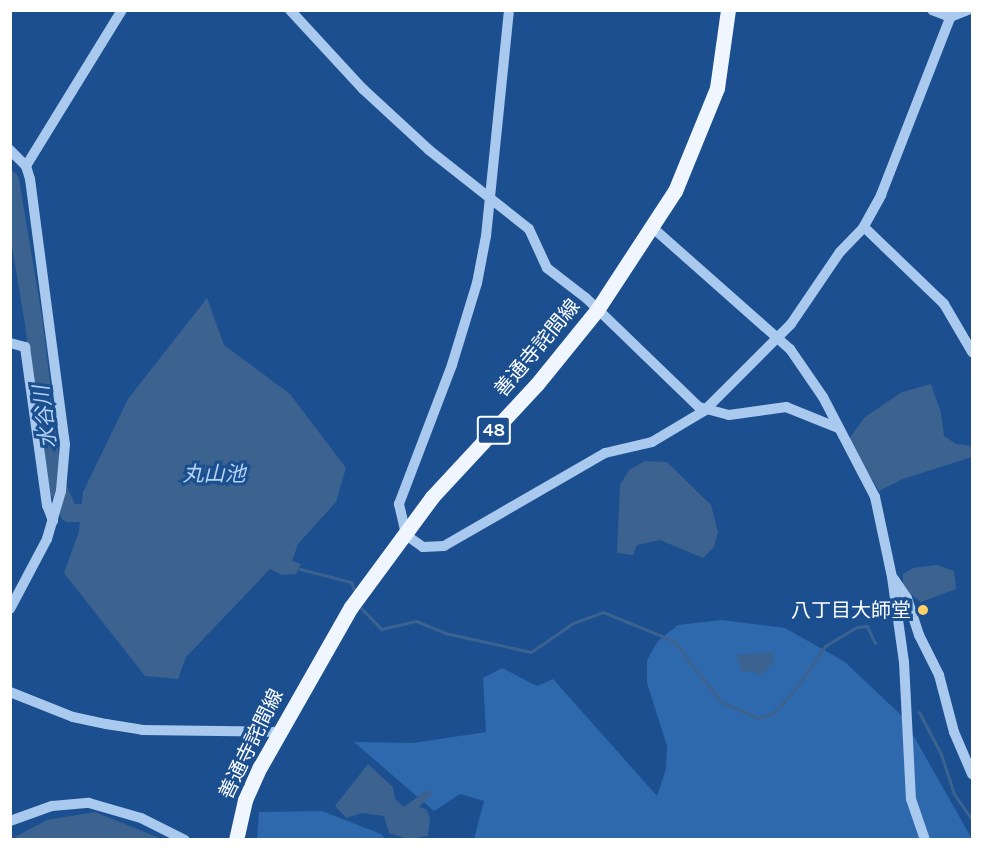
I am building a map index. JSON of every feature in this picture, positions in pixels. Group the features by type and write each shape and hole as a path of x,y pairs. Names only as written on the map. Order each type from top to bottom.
{"main road":[{"name":"善通寺詫間線","path":"236,840 245,800 278,732 351,607 432,497 537,384 597,310 653,228 691,156 717,88 728,10"}],"street":[{"path":"26,166 122,10"},
{"path":"290,10 363,89 490,200 529,229 547,268 597,310 704,411 729,415 786,407 838,428"},
{"path":"509,10 490,200 472,304 399,504 406,535 423,547 444,546 605,453 652,442 704,411 792,324 840,252 864,227 881,195 951,14"},
{"path":"932,10 951,14 968,10"},
{"path":"10,150 26,166 65,444 53,521 10,609"},
{"path":"864,227 944,304 972,352"},
{"path":"653,228 778,336 803,366 874,496 892,577 904,662 911,799 925,840"},
{"path":"10,343 25,347 45,496 53,521"},
{"path":"892,577 908,598 919,635 939,675 948,714 972,774"},
{"path":"10,692 73,717 142,730 278,732"},
{"path":"10,821 51,806 89,803 141,818 185,840"}],"shaded area":[{"path":"722,620 785,628 845,662 903,717 972,839 474,839 484,801 460,794 434,811 354,742 413,743 486,732 483,678 502,668 537,686 553,679 657,796 666,769 667,746 647,683 647,660 658,641 678,625"},
{"path":"322,811 381,834 385,839 257,839 259,812"}],"water":[{"name":"丸山池","path":"207,298 224,345 290,394 346,468 336,502 298,544 292,561 301,564 296,574 282,575 270,569 186,657 178,679 145,676 64,573 79,531 83,492 128,399"},
{"path":"931,384 941,413 944,436 956,444 972,446 972,457 903,479 879,491 848,440 865,417 902,392"},
{"path":"645,461 667,462 711,505 718,532 714,547 703,558 660,540 637,545 633,555 617,553 620,485 629,470"},
{"path":"937,565 954,571 956,589 921,602 903,588 903,574 913,568"},
{"path":"773,652 773,663 761,675 749,670 743,674 736,655"},
{"path":"368,764 393,787 395,799 404,807 425,791 434,792 419,807 426,809 430,817 428,836 408,839 389,833 384,816 362,813 346,818 335,806"},
{"path":"95,812 162,839 11,839 47,820"}],"waterway":[{"name":"水谷川","path":"10,180 34,324 52,475 69,513 104,513"},
{"path":"300,569 351,582 354,590"},
{"path":"361,608 381,629 416,621 445,633 531,652 573,623 603,612 674,641 721,702 758,718 773,713 794,691 825,646 857,627 867,626 875,643"},
{"path":"919,712 941,754 954,794 972,820"}],"place":[{"name":"八丁目大師堂","path":"923,610"}]}
